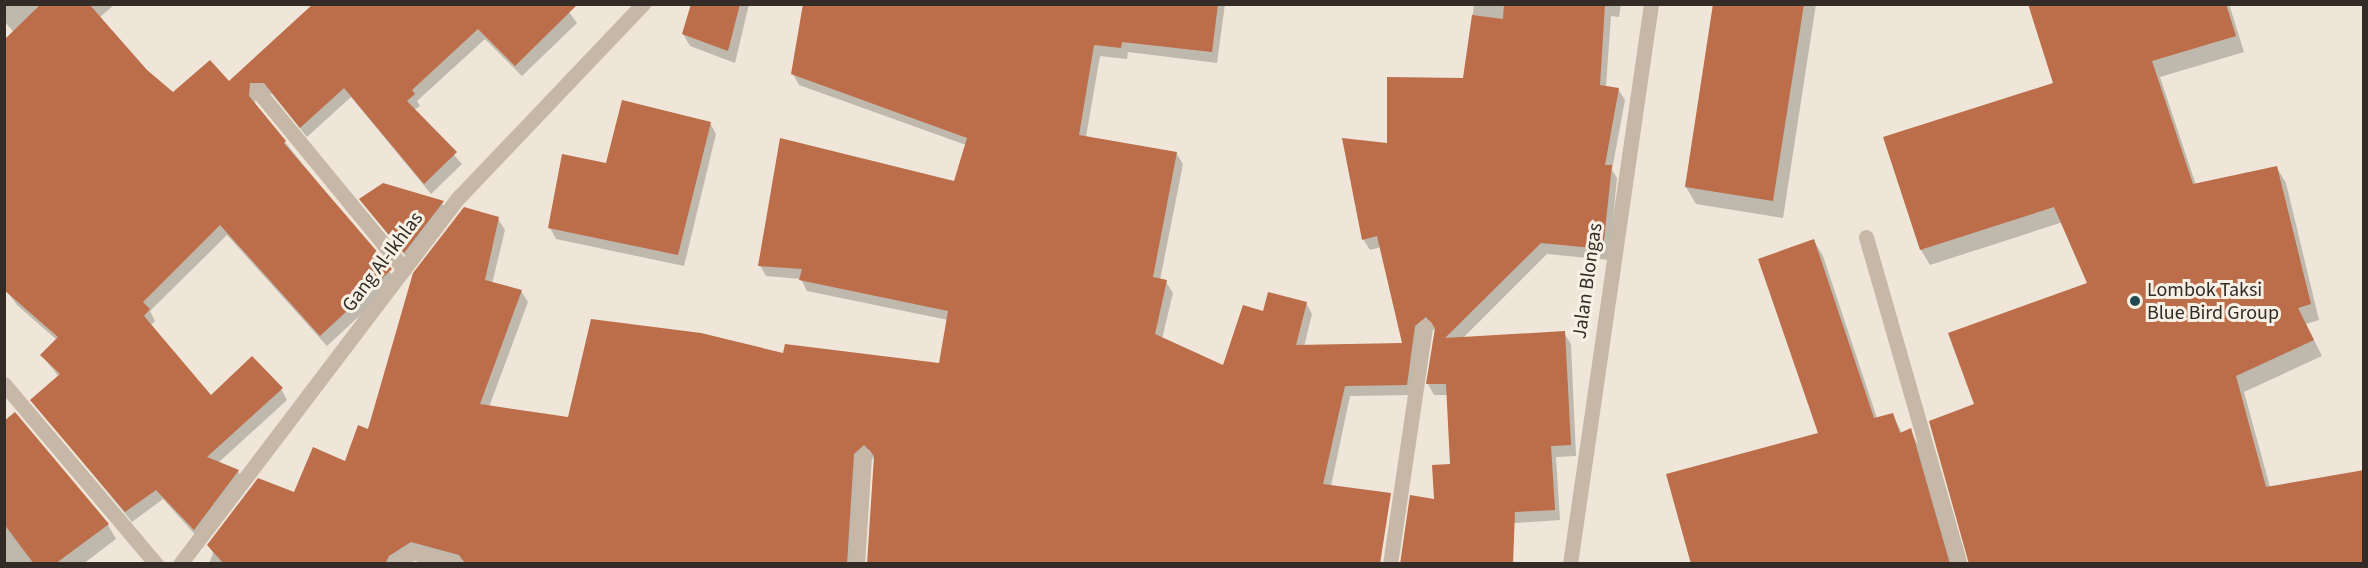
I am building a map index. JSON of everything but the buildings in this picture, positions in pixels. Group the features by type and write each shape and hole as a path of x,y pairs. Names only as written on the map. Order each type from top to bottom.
{"street":[{"name":"Gang Al-Ikhlas","path":"180,564 483,168 643,4"},
{"name":"Jalan Blongas","path":"1570,564 1651,4"},
{"path":"256,90 404,269"},
{"path":"1866,237 1960,564"},
{"path":"1390,564 1425,327"},
{"path":"4,384 156,564"},
{"path":"857,564 864,455"},
{"path":"395,564 412,552 456,564"}],"place":[{"name":"Lombok Taksi Blue Bird Group","path":"2135,301"}]}
